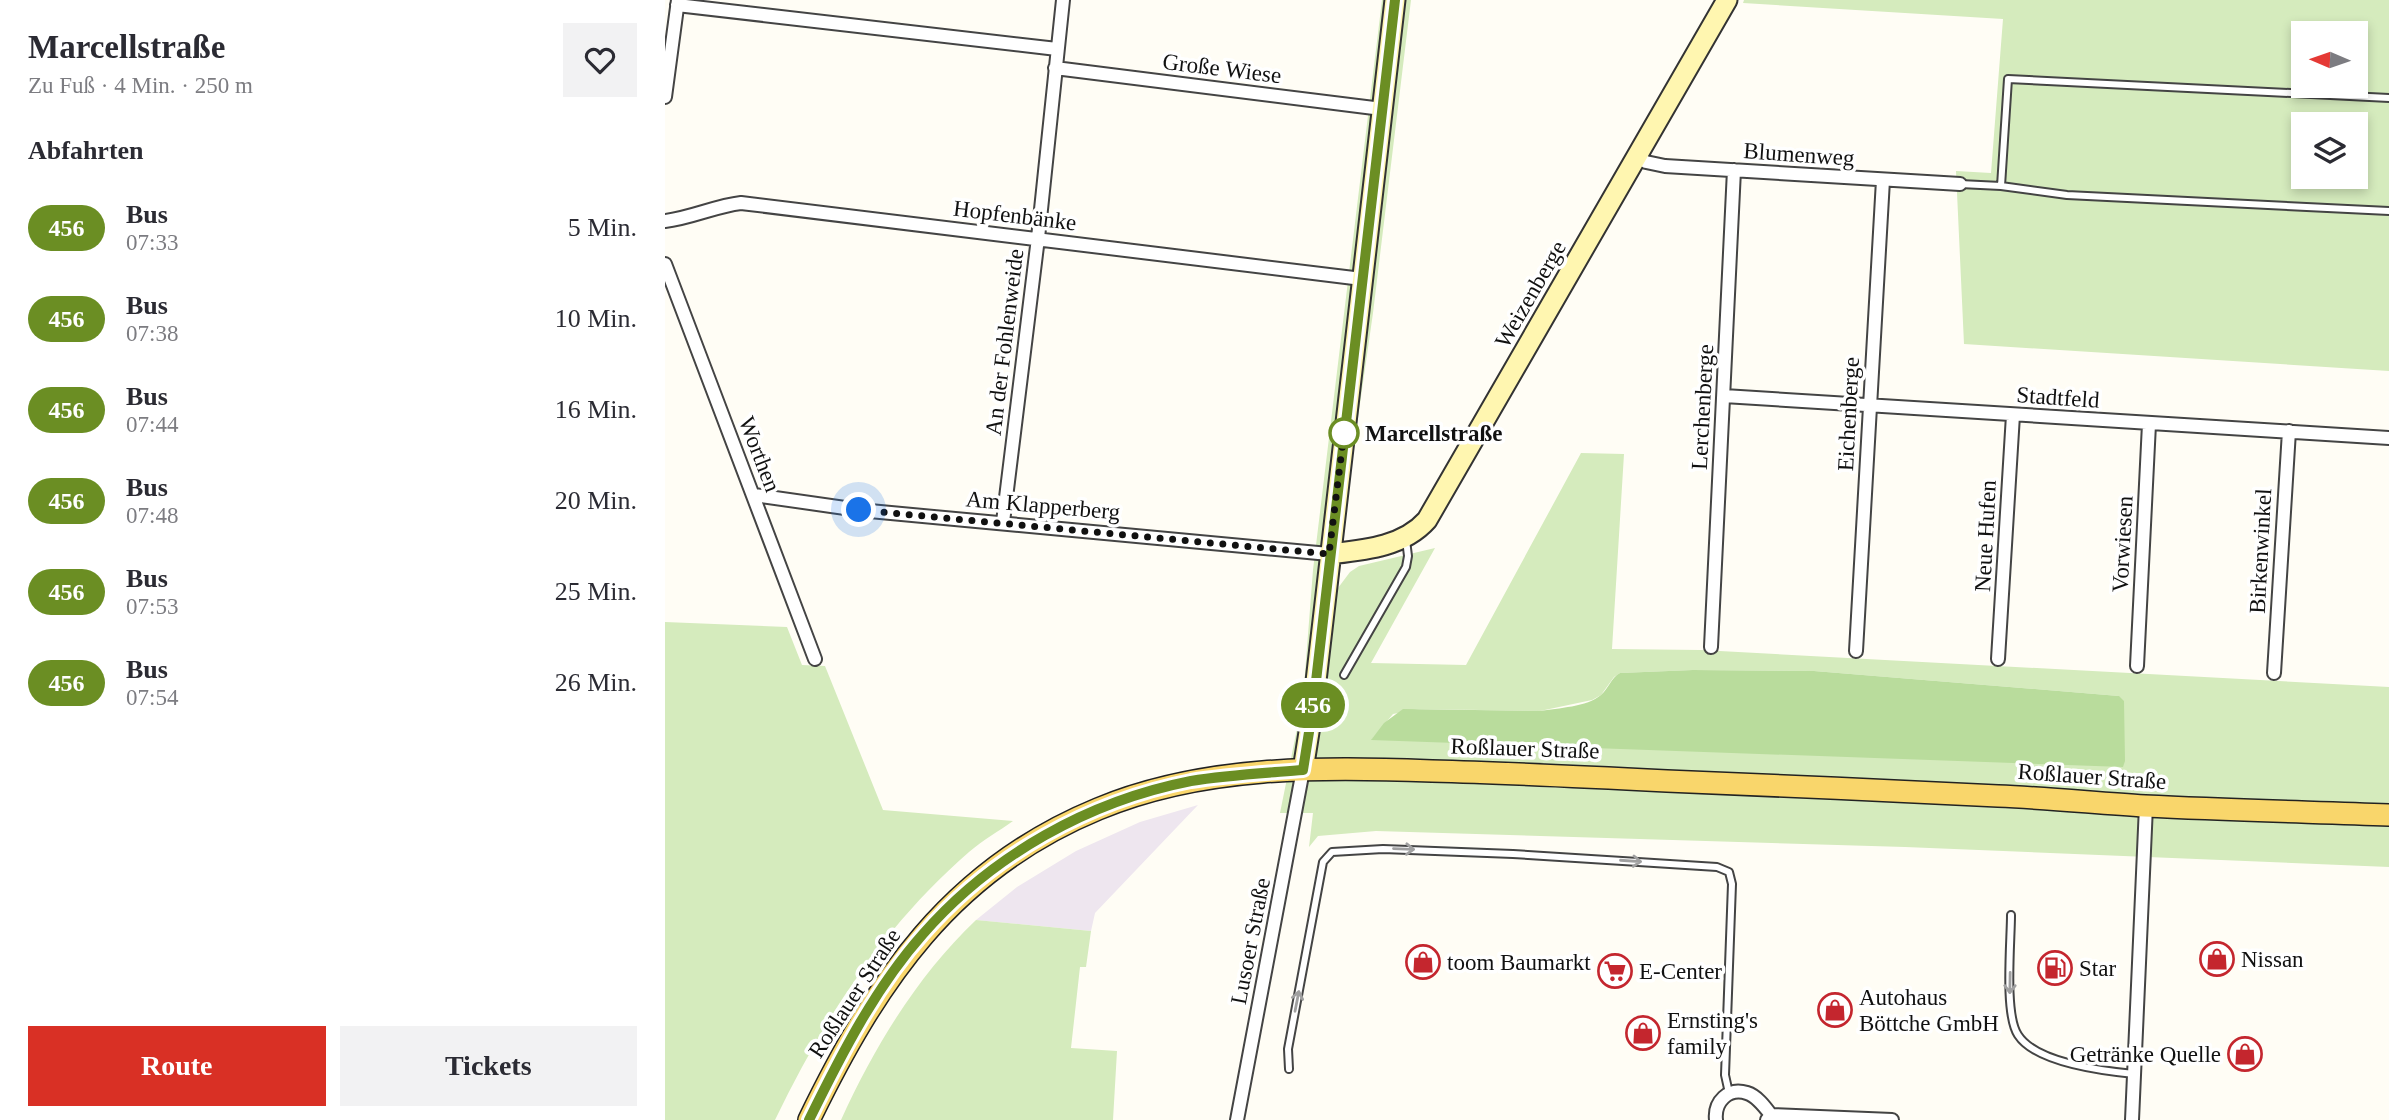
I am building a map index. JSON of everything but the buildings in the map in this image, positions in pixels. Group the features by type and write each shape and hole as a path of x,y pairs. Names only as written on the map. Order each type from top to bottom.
{"main road":[{"name":"Roßlauer Straße","path":"809,1120 860,1024 905,956 948,907 1001,864 1062,826 1098,809 1150,791 1210,779 1350,768 1511,773 2146,806 2389,815"}],"street":[{"name":"An der Fohlenweide","path":"1003,522 1038,238 1063,0"},
{"path":"1303,770 1313,707 1395,0"},
{"name":"Weizenberge","path":"1406,538 1419,529 1436,507 1727,0"},
{"path":"665,97 677,2 1057,49"},
{"name":"Große Wiese","path":"1055,68 1382,109"},
{"name":"Blumenweg","path":"1637,157 1654,165 1960,184"},
{"name":"Lerchenberge","path":"1711,646 1734,170"},
{"name":"Eichenberge","path":"1856,651 1883,180"},
{"name":"Hopfenbänke","path":"665,221 722,205 741,203 1362,279"},
{"name":"Worthen","path":"665,264 815,659"},
{"name":"Stadtfeld","path":"1724,396 2389,438"},
{"name":"Neue Hufen","path":"1998,659 2013,415"},
{"name":"Vorwiesen","path":"2137,666 2148,424"},
{"name":"Birkenwinkel","path":"2274,673 2288,431"},
{"name":"Am Klapperberg","path":"754,495 859,510 1329,554"},
{"path":"1329,554 1355,551 1406,538"},
{"name":"Lusoer Straße","path":"1237,1120 1303,770"},
{"path":"2132,1120 2146,806"},
{"path":"1716,1120 1719,1102 1729,1093 1745,1092 1764,1105 1769,1118 1892,1120"}],"lane":[{"path":"2001,186 2008,79 2389,98"},
{"path":"1960,184 2001,186 2067,195 2389,211"},
{"path":"1344,675 1406,567 1406,538"},
{"path":"1289,1069 1288,1049 1323,862 1332,852 1383,849 1513,854 1717,867 1729,872 1732,884 1725,1075 1729,1093"},
{"path":"2011,915 2010,999 2016,1033 2035,1050 2088,1070 2134,1074"}],"shaded area":[{"path":"1198,805 1095,913 1091,931 976,920 1017,887 1076,851 1140,822"}],"green space":[{"path":"1382,0 1411,0 1373,313 1350,473 1338,588 1350,572 1359,566 1435,548 1371,663 1466,665 1581,453 1624,454 1612,649 1701,650 2389,687 2389,867 1905,847 1376,831 1318,836 1309,847 1313,813 1280,813 1303,699 1313,570","holes":["1693,670 1814,671 2119,696 1372,739 1393,714 1418,709 1540,711 1592,700 1601,695 1620,673"]},
{"path":"1744,0 2389,0 2389,371 1964,344 1956,171 1991,173 2003,19 1743,3"},
{"path":"665,622 787,627 802,665 825,666 883,810 1013,821 974,848 938,881 883,943 835,1010 775,1120 665,1120"},
{"path":"1693,670 1814,671 2119,696 2124,701 2125,761 2123,767 1371,740 1384,723 1403,709 1540,711 1595,699 1620,673"},
{"path":"976,920 1091,931 1086,967 1080,967 1071,1048 1117,1051 1113,1120 841,1120 899,1013 935,964"}],"bus line":[{"name":"456","path":"809,1120 860,1024 905,956 948,907 1001,864 1062,826 1098,809 1150,791 1210,779 1303,770 1313,707 1395,0"}],"place":[{"name":"Marcellstraße","path":"1344,433"},
{"name":"Nissan","path":"2217,959"},
{"name":"toom Baumarkt","path":"1423,962"},
{"name":"Star","path":"2055,968"},
{"name":"E-Center","path":"1615,971"},
{"name":"Autohaus Böttche GmbH","path":"1835,1010"},
{"name":"Ernsting's family","path":"1643,1033"},
{"name":"Getränke Quelle","path":"2245,1054"}],"route":[{"path":"859,510 1329,554 1344,433"}]}
